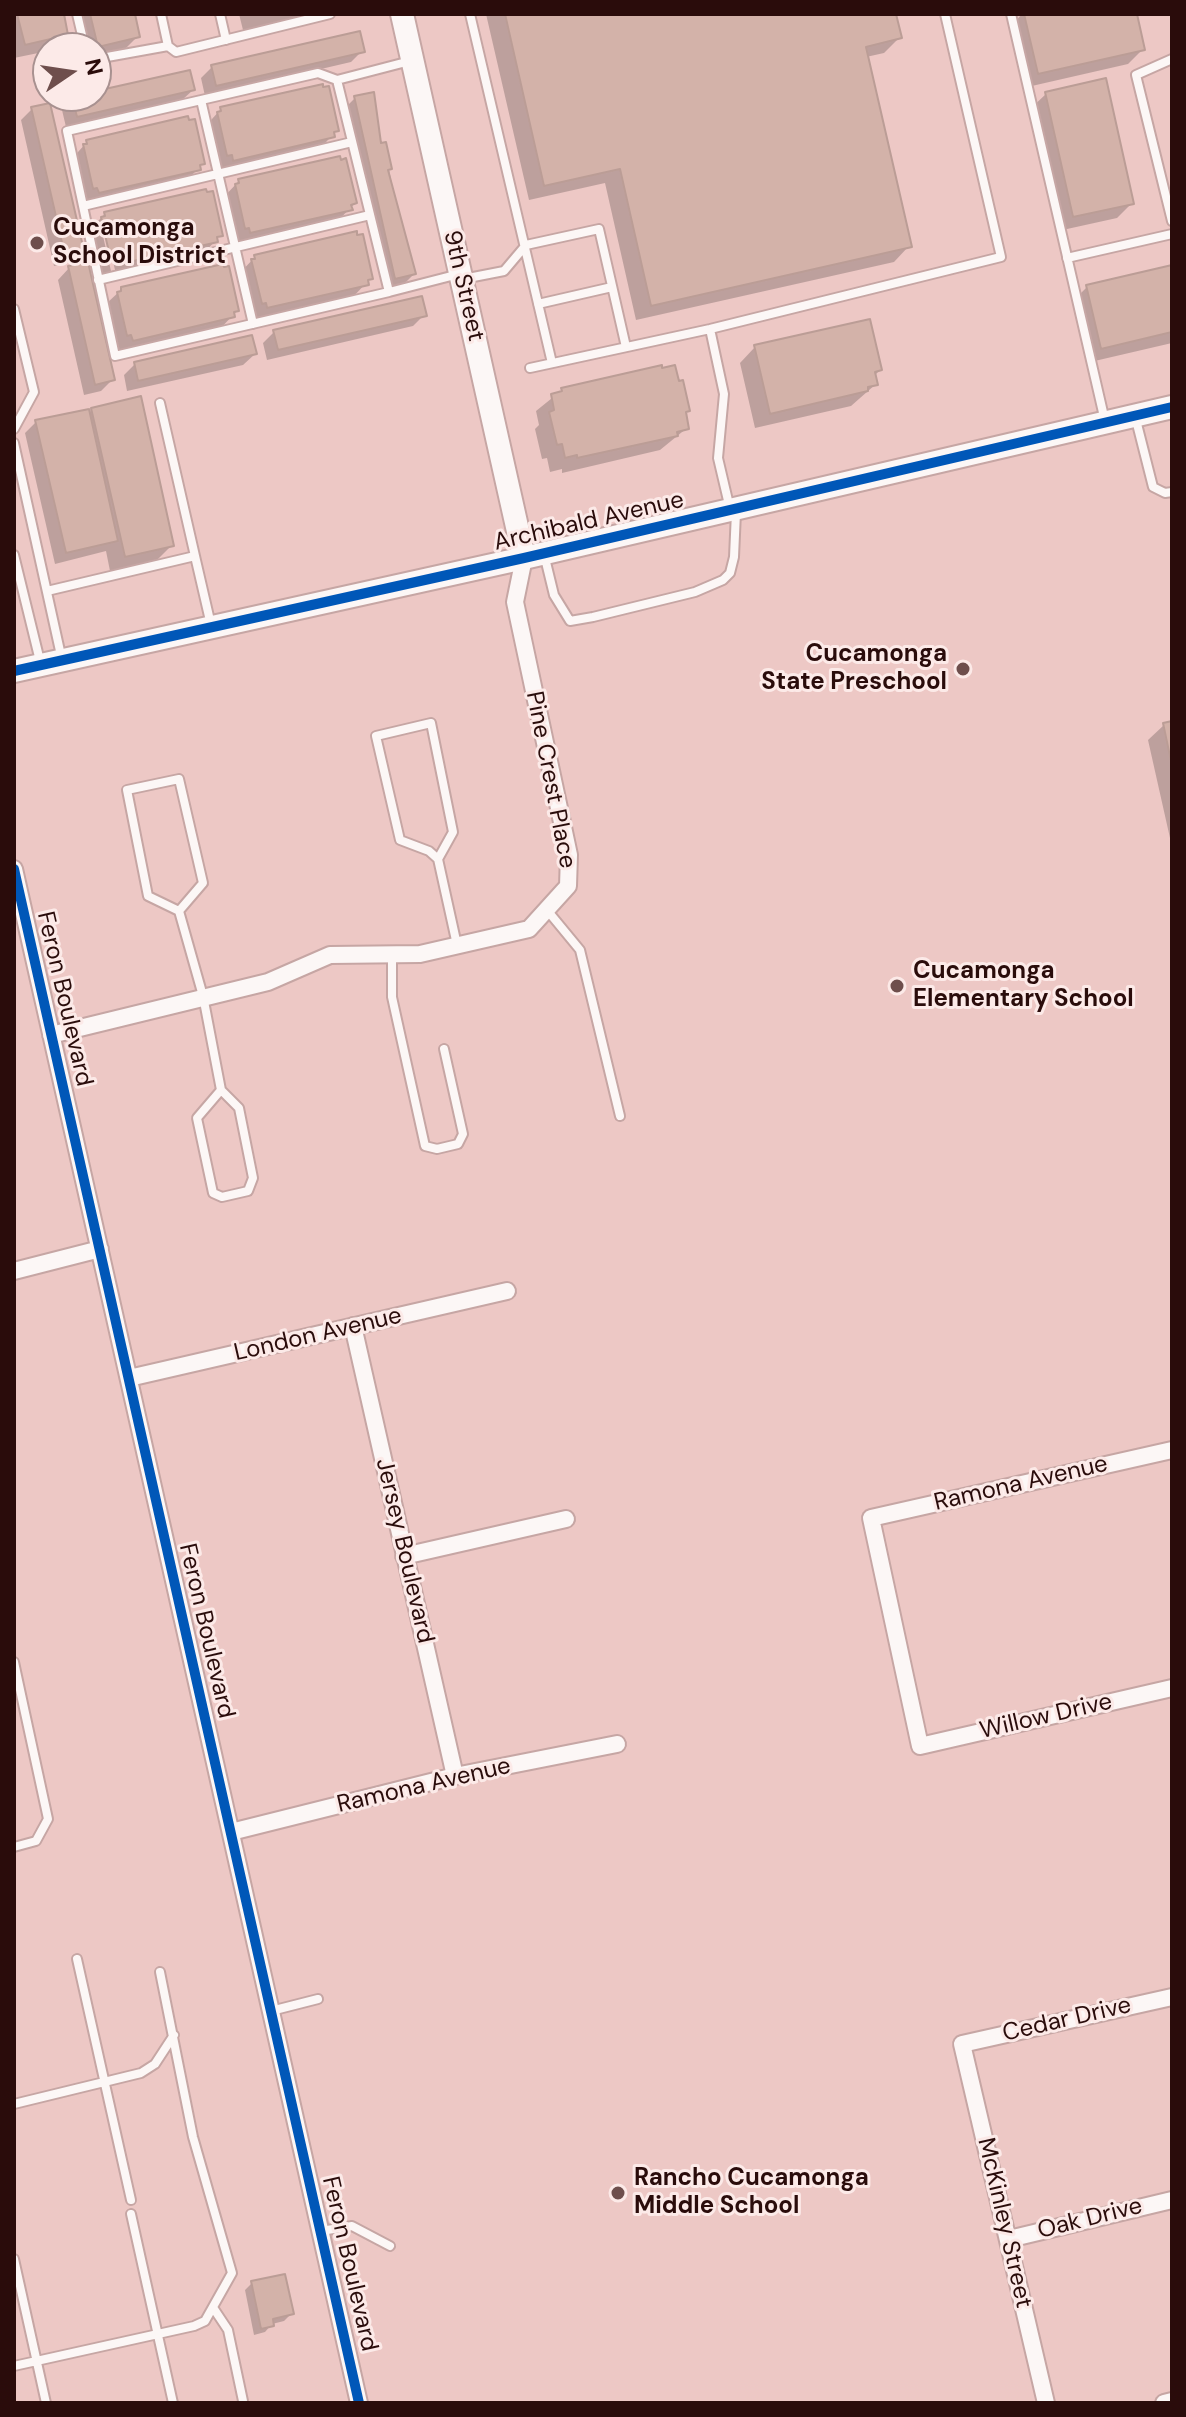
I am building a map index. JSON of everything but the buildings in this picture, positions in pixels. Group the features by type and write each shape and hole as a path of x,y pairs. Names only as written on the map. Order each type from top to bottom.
{"main road":[{"name":"9th Street","path":"402,14 461,277 534,556"},
{"name":"Archibald Avenue","path":"14,671 534,556 1172,407"}],"street":[{"name":"Pine Crest Place","path":"51,1035 268,982 330,955 392,956 529,929 568,886 569,855 515,602 534,556"},
{"name":"Feron Boulevard","path":"14,869 359,2403"},
{"path":"14,1271 100,1249"},
{"name":"London Avenue","path":"129,1378 507,1291"},
{"name":"Jersey Boulevard","path":"353,1326 455,1776"},
{"name":"Ramona Avenue","path":"920,1746 871,1518 1172,1450"},
{"path":"404,1556 566,1519"},
{"name":"Willow Drive","path":"920,1746 1172,1688"},
{"name":"Ramona Avenue","path":"231,1832 455,1776 617,1744"},
{"name":"Cedar Drive","path":"962,2044 1172,1997"},
{"name":"McKinley Street","path":"962,2044 1046,2403"},
{"name":"Oak Drive","path":"1009,2239 1172,2200"},
{"path":"1164,2403 1172,2401"}],"lane":[{"path":"161,14 168,46 176,52 330,14"},
{"path":"220,14 226,40"},
{"path":"470,14 552,363"},
{"path":"530,368 710,329 1001,257 945,14"},
{"path":"1011,14 1105,422"},
{"path":"112,56 168,46"},
{"path":"1172,59 1136,75 1172,221"},
{"path":"412,61 337,80 318,73 67,131 115,356 389,292 504,271 526,245 599,229 626,347"},
{"path":"337,80 389,292"},
{"path":"201,100 253,324"},
{"path":"83,206 352,142"},
{"path":"98,280 370,215"},
{"path":"1067,258 1172,234"},
{"path":"538,304 612,287"},
{"path":"14,309 34,392 14,429"},
{"path":"534,556 570,621 695,592 723,580 730,573 734,557 733,509 718,458 724,394 710,329"},
{"path":"160,403 211,628"},
{"path":"1135,415 1153,487 1165,493 1172,492"},
{"path":"14,443 47,591 51,663"},
{"path":"14,555 51,663"},
{"path":"47,591 195,556"},
{"path":"438,859 453,832 431,723 376,736 400,840 429,851 438,859 457,945"},
{"path":"179,911 203,883 179,779 127,790 148,896 179,911 203,996 221,1090 239,1108 253,1178 248,1191 222,1197 213,1193 197,1118 221,1090"},
{"path":"547,910 580,950 620,1116"},
{"path":"392,956 392,997 425,1146 437,1149 458,1144 463,1134 444,1049"},
{"path":"14,1662 48,1819 36,1841 14,1847"},
{"path":"77,1959 131,2200"},
{"path":"14,2366 194,2326 205,2321 214,2309 232,2273 193,2137 160,1972"},
{"path":"271,2011 318,1999"},
{"path":"14,2104 141,2073 155,2064 174,2034"},
{"path":"131,2214 173,2403"},
{"path":"321,2231 352,2226 390,2246"},
{"path":"14,2259 46,2403"},
{"path":"214,2309 228,2330 243,2401"}],"cycle path":[{"path":"14,671 524,558 1172,407"},
{"path":"14,869 359,2403"}],"place":[{"name":"Cucamonga School District","path":"37,243"},
{"name":"Cucamonga State Preschool","path":"963,669"},
{"name":"Cucamonga Elementary School","path":"897,986"},
{"name":"Rancho Cucamonga Middle School","path":"618,2193"}]}
